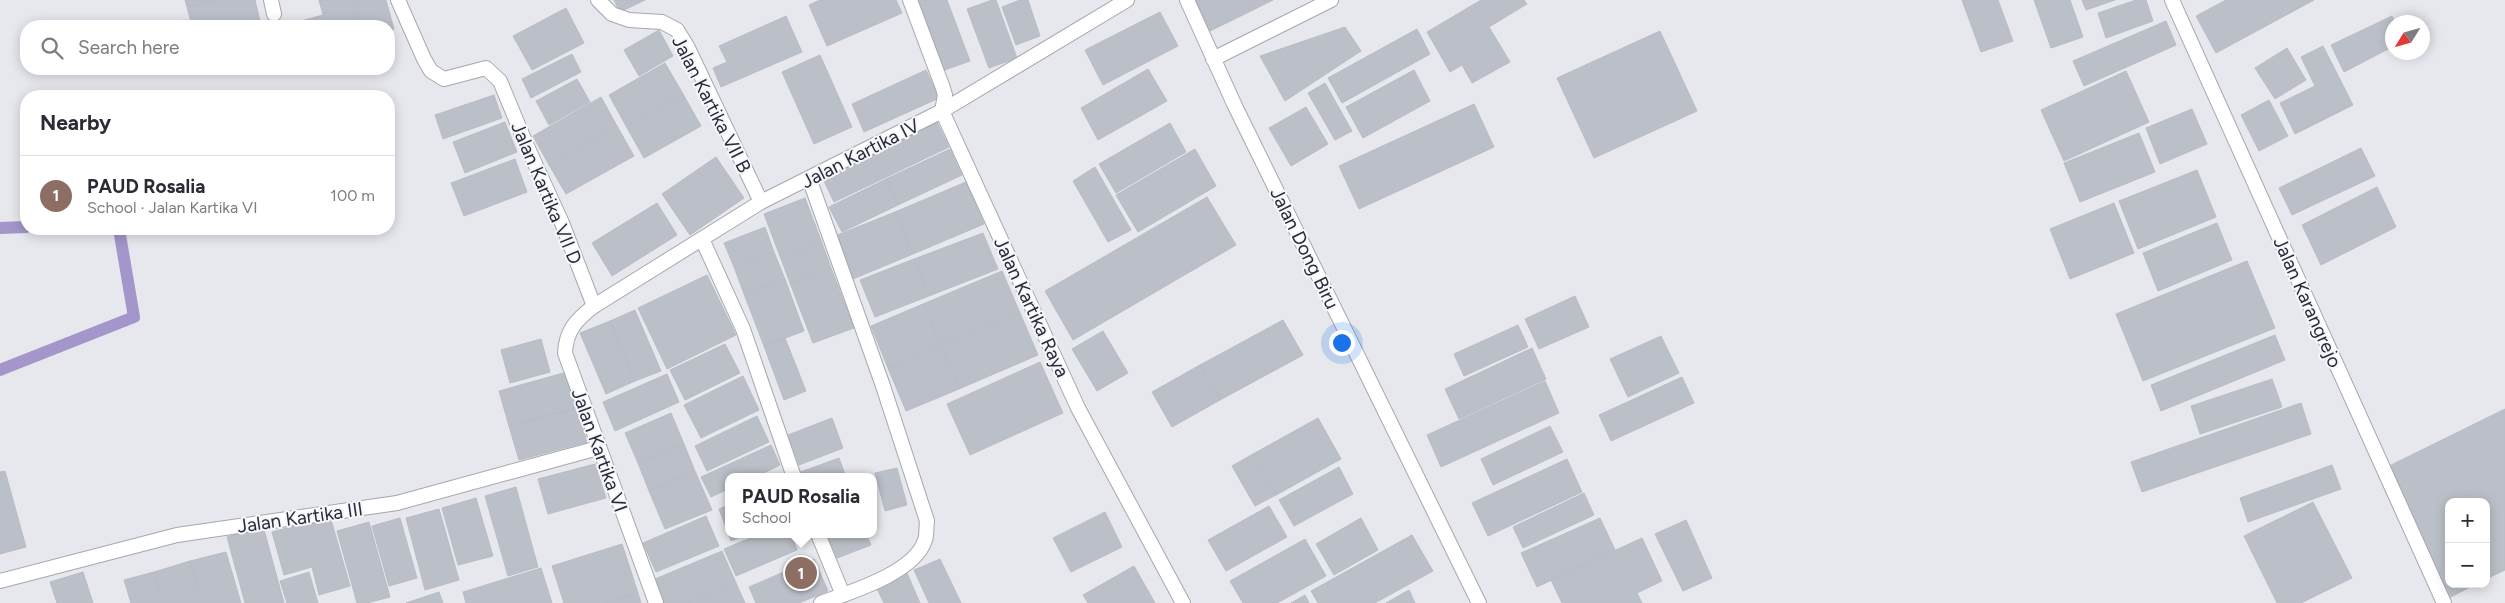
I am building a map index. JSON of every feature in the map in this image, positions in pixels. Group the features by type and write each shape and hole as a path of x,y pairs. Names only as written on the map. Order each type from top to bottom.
{"street":[{"path":"271,0 274,14"},
{"name":"Jalan Kartika VII D","path":"398,0 431,71 444,79 486,68 500,81 562,223 594,306"},
{"name":"Jalan Kartika VII B","path":"598,0 612,14 629,20 662,22 677,30 688,48 761,202"},
{"name":"Jalan Kartika Raya","path":"910,0 945,94 942,112 1078,408 1183,603"},
{"name":"Jalan Kartika IV","path":"594,306 761,202 942,112 1127,0"},
{"name":"Jalan Dong Biru","path":"1187,0 1213,59 1479,603"},
{"path":"1213,59 1331,0"},
{"name":"Jalan Karangrejo","path":"2172,0 2444,603"},
{"path":"809,178 883,386 927,521 925,541 915,555 901,568 881,579 821,603"},
{"path":"702,239 743,329 793,473"},
{"name":"Jalan Kartika VI","path":"594,306 582,315 569,331 565,353 656,603"},
{"name":"Jalan Kartika III","path":"0,581 177,535 397,503 598,448"},
{"path":"820,538 843,595"}],"building":[{"path":"185,0 214,0 187,7"},
{"path":"214,0 255,0 260,20 190,20 187,7"},
{"path":"319,0 354,0 360,20 305,20 323,15"},
{"path":"354,0 386,0 392,20 360,20"},
{"path":"614,0 645,0 620,12"},
{"path":"820,0 896,0 902,13 827,46 809,5"},
{"path":"912,0 947,0 970,61 939,72"},
{"path":"996,0 1017,58 989,68 967,9"},
{"path":"1020,0 1028,0 1040,36 1016,45 1002,7"},
{"path":"1194,0 1248,0 1253,10 1210,31"},
{"path":"1248,0 1273,0 1253,10"},
{"path":"1481,0 1524,0 1527,4 1489,27 1510,62 1472,83 1462,65 1450,72 1427,32"},
{"path":"1962,0 1998,0 2013,41 1981,52"},
{"path":"2034,0 2070,0 2083,37 2051,48"},
{"path":"2082,0 2115,0 2086,10"},
{"path":"2136,0 2146,0 2153,21 2106,38 2098,13"},
{"path":"2226,0 2314,0 2216,53 2196,16"},
{"path":"566,8 584,43 532,70 513,36"},
{"path":"1160,12 1178,46 1103,85 1085,50"},
{"path":"786,16 802,52 721,87 713,68 727,62 719,46"},
{"path":"2385,19 2385,51 2344,72 2331,45"},
{"path":"2166,21 2176,45 2084,86 2073,61"},
{"path":"1345,27 1361,51 1285,101 1260,56"},
{"path":"1417,29 1430,54 1342,103 1328,78"},
{"path":"659,30 673,56 639,76 624,50"},
{"path":"1660,31 1697,111 1594,158 1557,78"},
{"path":"2323,46 2353,105 2295,134 2280,103 2315,86 2301,57"},
{"path":"2287,48 2306,80 2275,99 2255,68"},
{"path":"572,54 581,72 531,98 522,79"},
{"path":"820,55 852,127 814,144 782,72"},
{"path":"665,63 683,94 626,126 609,95"},
{"path":"1148,69 1167,101 1098,140 1081,108"},
{"path":"926,70 939,98 864,132 852,104"},
{"path":"1414,70 1430,101 1363,138 1346,107"},
{"path":"2126,71 2149,122 2064,161 2041,110"},
{"path":"577,79 590,102 549,125 536,101"},
{"path":"1325,83 1352,131 1335,140 1308,93"},
{"path":"683,94 701,126 644,158 626,126"},
{"path":"494,95 502,118 443,139 435,115"},
{"path":"601,97 617,126 549,165 533,136"},
{"path":"2269,100 2288,136 2259,151 2241,115"},
{"path":"1474,104 1494,147 1359,209 1339,166"},
{"path":"1306,107 1328,144 1291,166 1269,128"},
{"path":"2192,109 2207,144 2160,164 2146,128"},
{"path":"505,122 517,152 465,173 453,142"},
{"path":"937,122 949,147 834,202 822,177"},
{"path":"1170,123 1186,152 1116,193 1099,164"},
{"path":"617,126 634,156 566,194 549,165"},
{"path":"2139,133 2155,172 2080,202 2064,163"},
{"path":"2361,148 2375,176 2292,215 2279,188"},
{"path":"950,149 962,175 898,205 886,179"},
{"path":"1195,149 1216,186 1138,232 1116,195"},
{"path":"716,157 744,198 690,235 662,194"},
{"path":"515,159 527,192 464,216 451,183"},
{"path":"1095,167 1131,230 1108,242 1073,181"},
{"path":"2197,170 2216,217 2138,249 2119,201"},
{"path":"886,179 898,205 842,232 829,207"},
{"path":"966,182 984,224 913,254 895,212"},
{"path":"2377,187 2396,227 2321,265 2302,225"},
{"path":"1207,197 1236,245 1073,340 1045,291"},
{"path":"805,198 822,243 781,259 764,214"},
{"path":"657,203 677,235 612,276 592,243"},
{"path":"2114,203 2134,253 2070,279 2050,229"},
{"path":"895,212 913,254 853,279 835,236"},
{"path":"2217,223 2232,260 2158,291 2143,253"},
{"path":"765,227 774,252 734,267 724,243"},
{"path":"983,233 998,269 929,296 914,259"},
{"path":"822,243 831,268 790,283 781,259"},
{"path":"774,252 785,279 744,294 734,267"},
{"path":"914,259 929,296 875,317 860,280"},
{"path":"2247,261 2275,328 2143,381 2116,314"},
{"path":"831,268 854,328 813,343 790,283"},
{"path":"1002,271 1020,313 941,345 923,304"},
{"path":"707,275 736,335 667,369 638,308"},
{"path":"785,279 804,331 764,346 744,294"},
{"path":"1575,296 1589,327 1539,349 1525,319"},
{"path":"923,304 941,345 888,368 871,326"},
{"path":"635,310 661,371 635,381 610,321"},
{"path":"1020,313 1038,355 959,389 941,345"},
{"path":"1283,320 1303,355 1220,400 1200,365"},
{"path":"610,321 635,381 606,394 580,333"},
{"path":"1518,325 1528,347 1464,376 1454,354"},
{"path":"1103,331 1128,373 1097,391 1072,349"},
{"path":"2275,335 2285,360 2161,411 2151,385"},
{"path":"1661,336 1679,373 1628,397 1610,359"},
{"path":"785,338 806,391 784,400 764,346"},
{"path":"541,339 550,372 510,383 501,350"},
{"path":"725,344 740,373 685,400 670,370"},
{"path":"941,345 959,389 906,411 888,368"},
{"path":"1532,348 1546,379 1459,419 1445,389"},
{"path":"1040,362 1063,413 970,455 947,404"},
{"path":"1200,365 1220,400 1172,427 1152,392"},
{"path":"567,372 577,408 509,426 499,391"},
{"path":"667,374 679,402 615,431 603,402"},
{"path":"743,376 759,410 701,438 684,405"},
{"path":"1682,377 1694,403 1611,441 1599,415"},
{"path":"2272,379 2282,407 2200,434 2191,406"},
{"path":"1545,381 1559,413 1441,467 1427,435"},
{"path":"2301,403 2311,434 2142,492 2131,462"},
{"path":"577,408 587,442 519,460 509,426"},
{"path":"2505,409 2505,570 2490,577 2490,498 2445,498 2445,588 2468,588 2449,598 2385,468"},
{"path":"671,413 684,444 638,463 625,433"},
{"path":"757,416 769,442 707,471 695,446"},
{"path":"832,418 843,448 799,465 788,435"},
{"path":"1318,418 1341,459 1276,495 1253,454"},
{"path":"1550,426 1563,452 1493,485 1481,459"},
{"path":"684,444 695,471 649,491 638,463"},
{"path":"771,445 780,465 763,473 725,473 725,490 711,497 701,477"},
{"path":"1253,454 1276,495 1255,506 1232,466"},
{"path":"839,458 845,473 798,473"},
{"path":"1567,459 1582,492 1488,536 1472,503"},
{"path":"595,464 606,498 548,514 538,479"},
{"path":"2332,465 2341,489 2248,522 2240,498"},
{"path":"1339,467 1353,494 1294,526 1279,500"},
{"path":"897,468 907,505 885,511 877,481 877,473 875,473"},
{"path":"5,471 26,547 0,554 0,472"},
{"path":"695,471 712,510 665,529 649,491"},
{"path":"516,487 538,567 508,576 485,496"},
{"path":"1584,493 1594,515 1523,548 1513,527"},
{"path":"476,498 493,556 458,565 442,508"},
{"path":"2313,502 2352,578 2301,603 2277,603 2244,536"},
{"path":"725,506 725,525 719,509"},
{"path":"1269,506 1287,537 1226,571 1208,540"},
{"path":"439,509 459,580 425,590 406,518"},
{"path":"1105,512 1122,547 1071,572 1053,538"},
{"path":"330,516 350,586 319,595 312,567 284,575 272,532"},
{"path":"706,516 719,546 656,572 643,543"},
{"path":"400,518 417,578 389,586 372,526"},
{"path":"1361,518 1378,550 1334,575 1316,544"},
{"path":"1600,518 1615,550 1537,587 1521,553"},
{"path":"1686,520 1712,578 1683,591 1655,534"},
{"path":"369,522 390,597 367,603 357,603 337,531"},
{"path":"263,526 284,603 245,603 227,537"},
{"path":"1412,535 1433,571 1375,603 1318,603 1311,591"},
{"path":"750,538 792,538 797,550 736,576 724,549"},
{"path":"829,538 868,538 871,545 837,558"},
{"path":"1642,538 1662,581 1637,593 1642,603 1562,603 1551,580"},
{"path":"1305,539 1326,576 1277,603 1243,603 1230,581"},
{"path":"622,544 638,593 605,603 564,603 552,566"},
{"path":"722,551 736,583 688,603 664,603 655,579"},
{"path":"226,552 241,603 202,603 190,561"},
{"path":"814,559 828,591 799,603 756,603 749,587"},
{"path":"940,559 961,603 929,603 914,570"},
{"path":"190,561 202,603 162,603 154,572"},
{"path":"1134,566 1155,603 1088,603 1083,595"},
{"path":"541,568 552,603 466,603 463,592"},
{"path":"83,572 93,603 57,603 50,582"},
{"path":"154,572 162,603 131,603 124,580"},
{"path":"309,572 318,603 287,603 280,581"},
{"path":"907,573 920,603 884,603 876,587"},
{"path":"736,583 745,603 688,603"},
{"path":"1409,590 1415,603 1386,603"},
{"path":"439,592 443,603 406,603"},
{"path":"638,593 641,603 605,603"},
{"path":"1305,595 1309,603 1291,603"}],"waterway":[{"path":"0,228 20,227"},
{"path":"0,370 134,317 120,235"}],"place":[{"name":"PAUD Rosalia","path":"801,573"}]}
